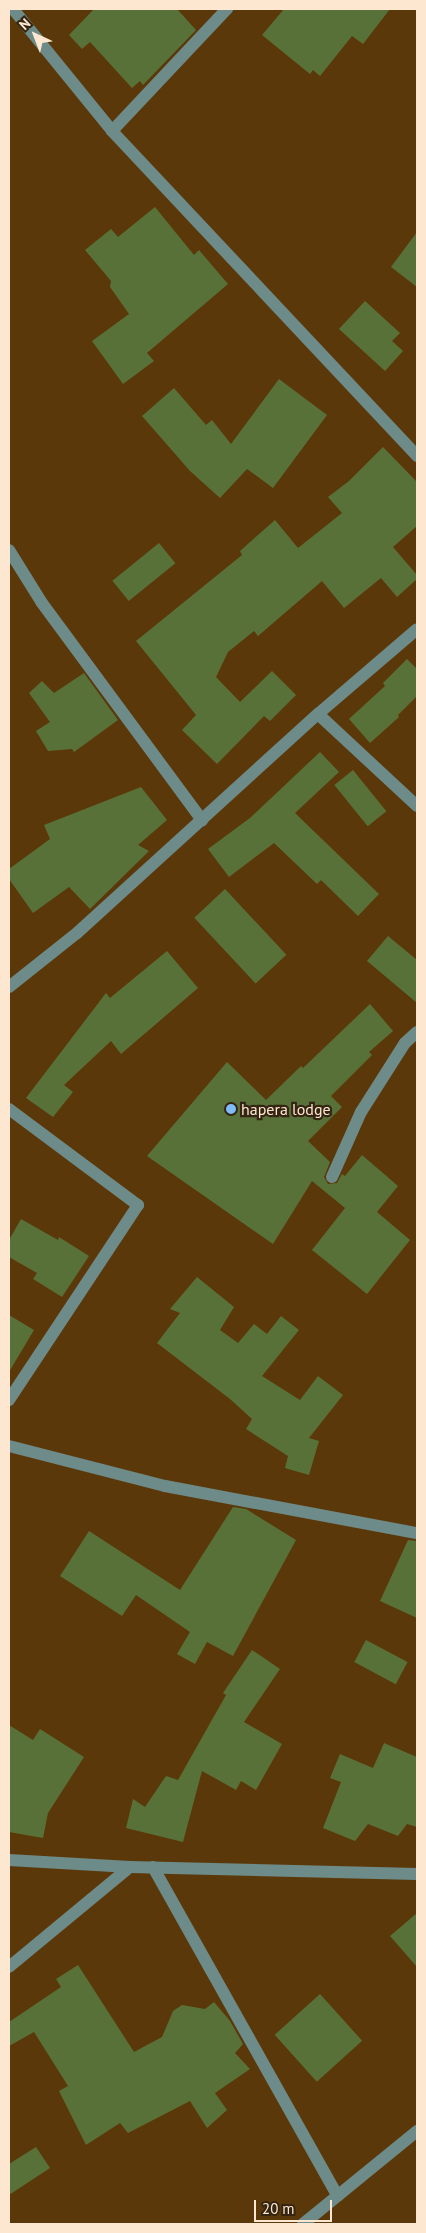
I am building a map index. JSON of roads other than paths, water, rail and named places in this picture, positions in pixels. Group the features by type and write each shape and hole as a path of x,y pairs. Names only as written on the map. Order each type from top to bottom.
{"street":[{"path":"13,9 112,131 417,456"},
{"path":"112,131 227,9"},
{"path":"9,550 42,603 202,820"},
{"path":"9,987 77,933 318,714 417,629"},
{"path":"318,714 417,806"},
{"path":"332,1177 361,1112 405,1043 417,1032"},
{"path":"9,1109 138,1206 9,1400"},
{"path":"9,1446 165,1486 417,1533"},
{"path":"9,1860 130,1867 417,1874"},
{"path":"9,1967 130,1867"},
{"path":"153,1867 338,2196"},
{"path":"303,2224 417,2132"}],"place":[{"name":"hapera lodge","path":"231,1109"}]}
